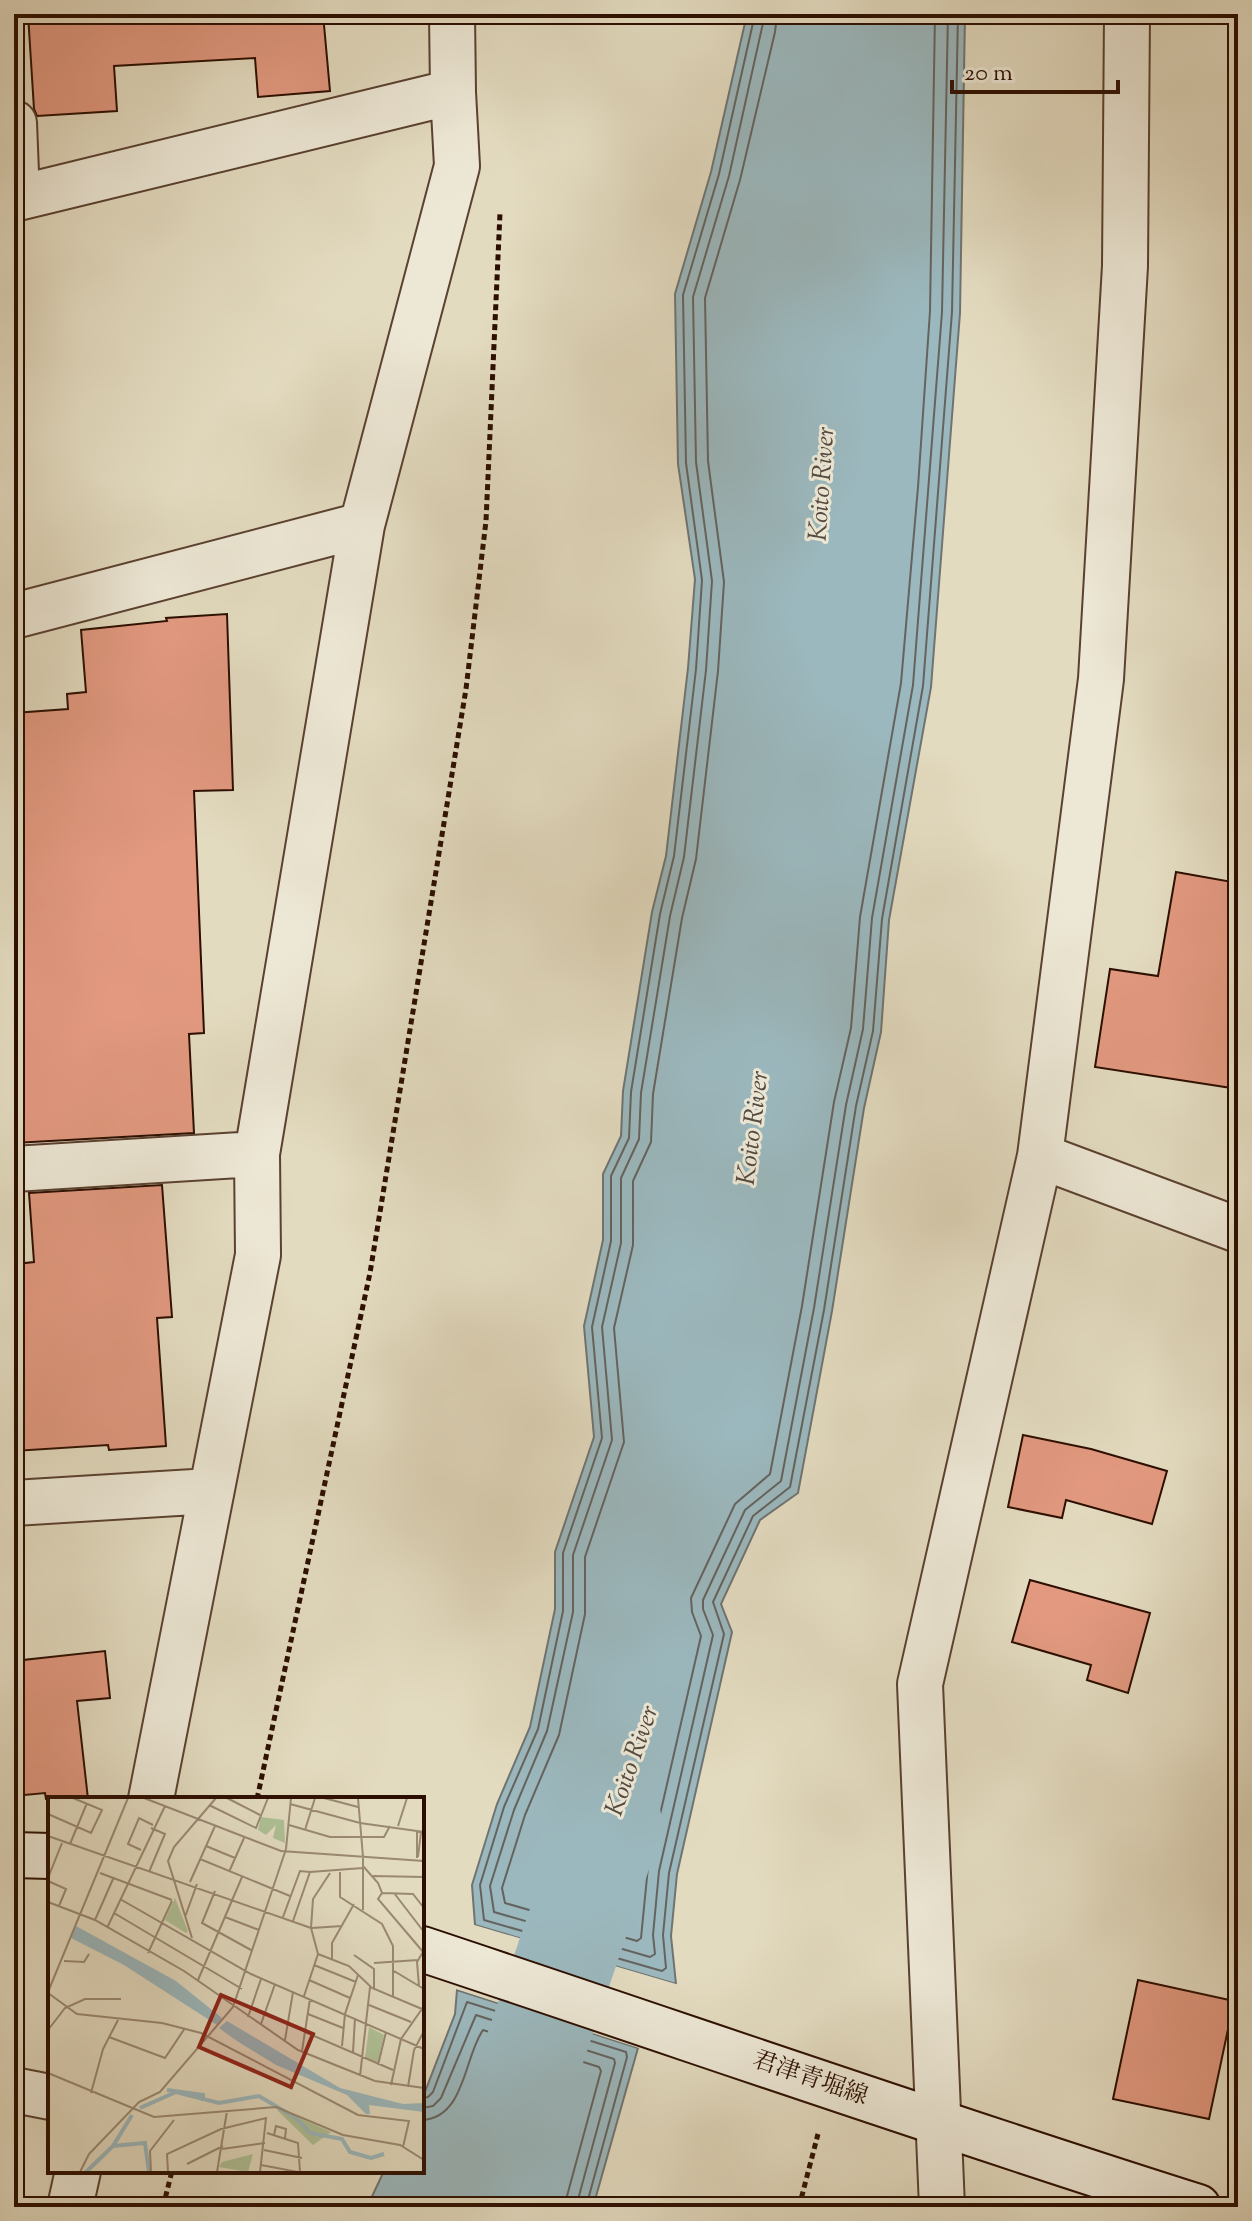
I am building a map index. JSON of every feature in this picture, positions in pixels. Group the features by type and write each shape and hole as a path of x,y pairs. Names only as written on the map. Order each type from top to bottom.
{"street":[{"path":"151,1797 258,1255 257,1154 362,525 457,166 452,14"},
{"path":"942,2207 920,1684 1040,1156 1101,679 1125,266 1127,14"},
{"path":"14,123 16,198 453,92"},
{"path":"14,616 362,525"},
{"path":"14,1169 257,1154"},
{"path":"1040,1156 1238,1230"},
{"path":"14,1503 210,1491"},
{"path":"14,1855 48,1856"},
{"name":"君津青堀線","path":"424,1950 830,2085 940,2125 1198,2207"},
{"path":"14,2090 48,2097"},
{"path":"70,2207 78,2173"}],"path":[{"path":"257,1797 370,1273 466,689 486,521 500,208"},
{"path":"799,2207 830,2085"},
{"path":"163,2207 172,2173"}],"water":[{"path":"747,14 965,14 960,313 931,687 889,920 881,1032 864,1108 832,1311 798,1493 760,1520 721,1604 732,1632 677,1874 671,1936 676,1984 475,1925 472,1885 497,1804 530,1727 555,1609 555,1552 594,1437 584,1326 603,1240 603,1174 621,1136 623,1091 652,912 666,856 695,579 678,464 675,294 711,172"},
{"path":"457,1990 638,2048 593,2207 367,2207 383,2173 424,2173 424,2094 455,2014"}],"pier":[{"path":"471,1924 680,1985 675,1988 474,1929"},
{"path":"455,1986 639,2044 642,2049 453,1988"}],"building":[{"path":"28,14 323,14 330,91 258,97 255,58 114,66 117,111 37,116"},
{"path":"227,614 233,790 194,791 204,1033 189,1034 194,1133 14,1143 14,713 68,709 67,694 86,692 81,630 167,621 166,618"},
{"path":"1176,872 1238,883 1238,1089 1095,1067 1110,969 1158,976"},
{"path":"162,1185 172,1317 157,1318 166,1446 109,1450 108,1445 14,1451 14,1355 23,1355 16,1264 34,1262 29,1193"},
{"path":"1023,1435 1091,1449 1167,1471 1152,1524 1066,1500 1062,1518 1008,1507"},
{"path":"1030,1580 1150,1613 1128,1693 1087,1680 1091,1665 1012,1642"},
{"path":"105,1651 110,1698 77,1701 88,1797 46,1799 45,1793 14,1796 14,1661"},
{"path":"1138,1980 1234,2001 1209,2119 1113,2099"}],"waterway":[{"name":"Koito River","path":"481,2207 612,1823"}]}
